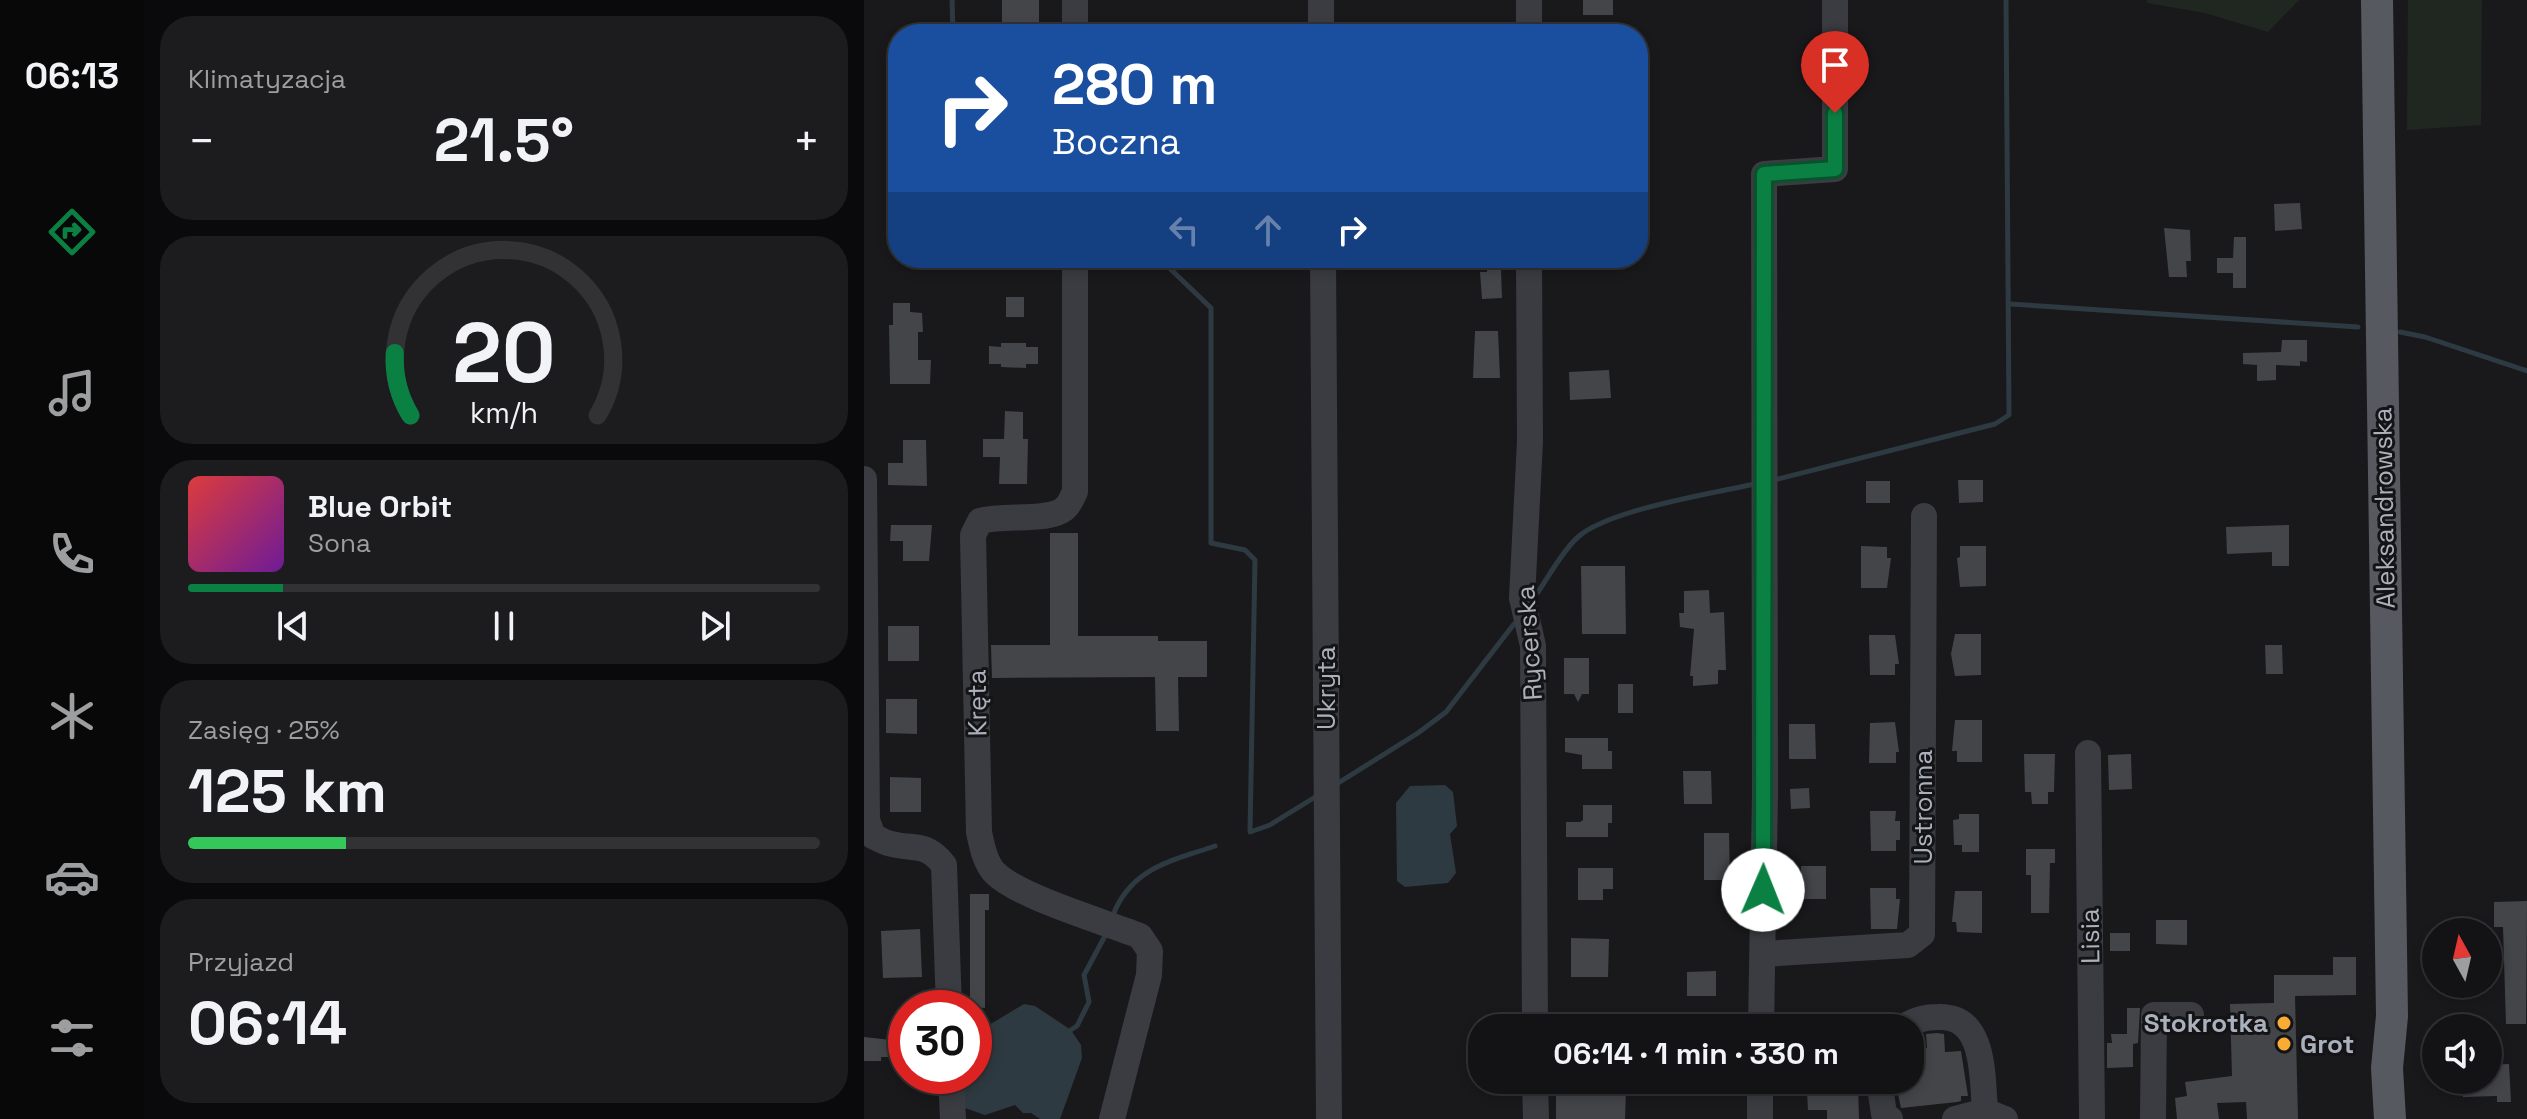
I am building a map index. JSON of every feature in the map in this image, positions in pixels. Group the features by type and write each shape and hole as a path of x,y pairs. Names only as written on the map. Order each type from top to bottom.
{"main road":[{"name":"Aleksandrowska","path":"2377,0 2392,1016 2387,1068 2390,1119"},
{"name":"Aleksandrowska","path":"2392,1016 2409,1119"}],"street":[{"path":"1075,0 1075,24"},
{"path":"1321,0 1321,24"},
{"path":"1529,0 1529,24"},
{"path":"1761,1014 1765,794 1764,174 1835,169 1835,0"},
{"name":"Kręta","path":"1075,268 1075,492 1065,509 1047,516 997,516 980,521 973,535 979,832 992,871 1012,886 1140,936 1150,951 1149,975 1112,1119"},
{"name":"Ukryta","path":"1323,268 1329,1119"},
{"name":"Rycerska","path":"1529,268 1530,441 1522,598 1533,646 1535,1014"},
{"path":"864,479 867,820 873,836 890,844 919,846 935,853 944,865 948,990"},
{"name":"Ustronna","path":"1763,954 1908,945 1922,934 1924,516"},
{"name":"Lisia","path":"2088,753 2092,1119"},
{"path":"2153,1119 2154,1015 2191,1015"},
{"path":"1924,1018 1951,1016 1968,1029 1979,1047 1995,1115 1955,1119"},
{"path":"952,1094 953,1119"},
{"path":"1535,1094 1536,1119"},
{"path":"1760,1094 1760,1119"},
{"path":"1881,1094 1884,1114 1890,1119"}],"shaded area":[{"path":"2147,0 2299,0 2268,32 2205,13 2147,3"},
{"path":"2408,0 2482,0 2481,125 2407,130"},
{"path":"1445,785 1453,792 1457,826 1450,834 1456,873 1448,883 1405,887 1397,881 1396,803 1410,786"},
{"path":"1024,1004 1035,1006 1071,1030 1081,1045 1082,1058 1060,1119 1040,1119 1031,1113 1023,1113 1015,1105 985,1115 962,1107 962,1094 992,1094 992,1023"}],"building":[{"path":"1002,0 1039,0 1039,24 1002,22"},
{"path":"1583,0 1613,0 1613,15 1583,15"},
{"path":"2300,203 2302,229 2275,231 2274,204"},
{"path":"2164,228 2190,230 2191,261 2186,261 2187,277 2169,277"},
{"path":"2234,237 2246,237 2246,288 2233,288 2233,273 2217,273 2217,258 2233,258"},
{"path":"1487,269 1501,269 1502,298 1482,299 1480,272 1487,272"},
{"path":"1006,297 1024,297 1024,317 1006,317"},
{"path":"893,303 910,303 910,312 922,313 923,332 918,332 918,360 931,360 930,384 890,384 889,325 893,325"},
{"path":"1475,331 1498,331 1500,378 1473,378"},
{"path":"2282,340 2307,340 2307,362 2300,361 2300,366 2276,365 2276,380 2257,381 2257,365 2243,364 2243,353 2281,352"},
{"path":"1001,343 1026,343 1026,347 1038,347 1038,364 1026,364 1026,368 989,364 989,346 1001,347"},
{"path":"1609,370 1611,398 1570,400 1569,372"},
{"path":"1005,411 1023,412 1023,439 1028,439 1027,484 999,484 1000,457 983,457 983,439 1004,439"},
{"path":"903,440 926,440 927,486 888,485 888,463 903,463"},
{"path":"1958,480 1983,480 1983,502 1959,503"},
{"path":"1866,481 1890,481 1890,503 1866,503"},
{"path":"891,525 932,525 929,561 903,561 903,541 890,541"},
{"path":"2289,525 2289,566 2272,566 2272,552 2227,554 2226,527"},
{"path":"1050,533 1078,533 1078,636 1158,636 1158,641 1207,641 1207,677 1178,677 1179,731 1156,731 1155,677 992,678 991,645 1050,645"},
{"path":"1861,546 1887,547 1887,558 1891,558 1887,588 1861,588"},
{"path":"1960,546 1986,546 1986,586 1960,587 1957,558 1960,557"},
{"path":"1581,566 1625,566 1626,634 1582,634"},
{"path":"1709,590 1710,613 1724,612 1726,670 1718,670 1718,684 1693,686 1693,676 1690,676 1694,629 1680,627 1679,613 1684,613 1684,591"},
{"path":"888,626 919,626 919,661 888,661"},
{"path":"1955,634 1981,634 1981,675 1955,676 1951,654"},
{"path":"1869,635 1895,635 1899,664 1895,664 1895,675 1870,675"},
{"path":"2265,645 2282,645 2283,674 2266,674"},
{"path":"1564,658 1589,658 1589,694 1582,694 1578,702 1574,694 1564,694"},
{"path":"1618,684 1633,684 1633,713 1618,713"},
{"path":"886,699 917,699 917,734 886,733"},
{"path":"1955,720 1982,720 1982,762 1957,762 1957,751 1952,751"},
{"path":"1895,722 1899,752 1896,752 1896,763 1869,763 1870,723"},
{"path":"1789,724 1815,724 1816,759 1789,759"},
{"path":"1565,738 1608,738 1612,769 1582,769 1582,755 1565,752"},
{"path":"2024,754 2055,754 2054,792 2048,792 2048,804 2032,804 2031,792 2025,792"},
{"path":"2131,754 2132,789 2109,790 2108,755"},
{"path":"1683,771 1711,771 1712,804 1684,804"},
{"path":"890,777 921,778 921,812 890,812"},
{"path":"1809,788 1810,808 1791,809 1790,789"},
{"path":"1583,805 1612,805 1608,837 1566,837 1566,822 1583,820"},
{"path":"1870,811 1896,811 1895,821 1900,821 1900,840 1896,840 1896,851 1871,851"},
{"path":"1959,814 1979,814 1979,852 1962,852 1962,845 1954,845 1953,820 1959,819"},
{"path":"1704,833 1729,833 1730,880 1704,880"},
{"path":"2026,849 2055,849 2055,863 2050,863 2049,913 2031,913 2031,875 2026,875"},
{"path":"1801,866 1826,866 1826,899 1801,899"},
{"path":"1578,868 1613,868 1613,889 1603,889 1603,900 1578,900"},
{"path":"1870,888 1896,888 1896,899 1900,899 1897,929 1871,929"},
{"path":"1955,891 1982,891 1982,933 1957,932 1956,922 1952,922"},
{"path":"970,894 989,894 989,910 985,910 985,990 970,990"},
{"path":"2527,901 2526,1024 2506,1024 2503,927 2502,918 2494,918 2494,902"},
{"path":"2156,920 2187,920 2187,945 2156,944"},
{"path":"920,929 922,977 883,978 881,931"},
{"path":"2110,933 2130,933 2130,951 2110,951"},
{"path":"1571,938 1609,939 1608,977 1571,977"},
{"path":"2333,957 2356,957 2356,995 2295,996 2298,1119 2247,1119 2246,1102 2217,1103 2219,1119 2177,1119 2175,1098 2187,1096 2185,1082 2232,1076 2230,1004 2274,1003 2274,975 2333,975"},
{"path":"1716,971 1716,996 1687,996 1687,972"},
{"path":"2127,1008 2140,1008 2138,1043 2133,1044 2133,1067 2107,1068 2107,1043 2112,1043 2111,1034 2127,1034"},
{"path":"1926,1034 1944,1034 1945,1052 1961,1051 1968,1096 1961,1096 1961,1101 1957,1102 1901,1108 1898,1094 1924,1094"},
{"path":"864,1037 888,1040 888,1057 881,1057 881,1061 864,1061"},
{"path":"2502,1064 2509,1064 2511,1102 2497,1102 2497,1096 2463,1097 2463,1094 2502,1094"},
{"path":"1556,1094 1626,1094 1625,1119 1556,1119"},
{"path":"1807,1094 1858,1094 1859,1119 1827,1119 1827,1110 1808,1110"}],"waterway":[{"path":"952,0 953,24"},
{"path":"1774,480 1995,424 2009,415 2006,0"},
{"path":"1169,268 1211,308 1211,543 1245,550 1255,560 1250,832 1270,825 1320,794"},
{"path":"2010,304 2358,327"},
{"path":"2400,332 2425,337 2527,371"},
{"path":"1538,592 1567,549 1592,527 1662,504 1755,484"},
{"path":"1335,785 1446,712 1514,624"},
{"path":"1113,915 1121,899 1142,876 1169,862 1215,846"},
{"path":"1066,1033 1077,1026 1089,1002 1084,975 1106,934"}],"place":[{"name":"Stokrotka","path":"2284,1023"},
{"name":"Grot","path":"2284,1044"}],"route":[{"path":"1763,890 1764,174 1835,169 1835,113"}]}
